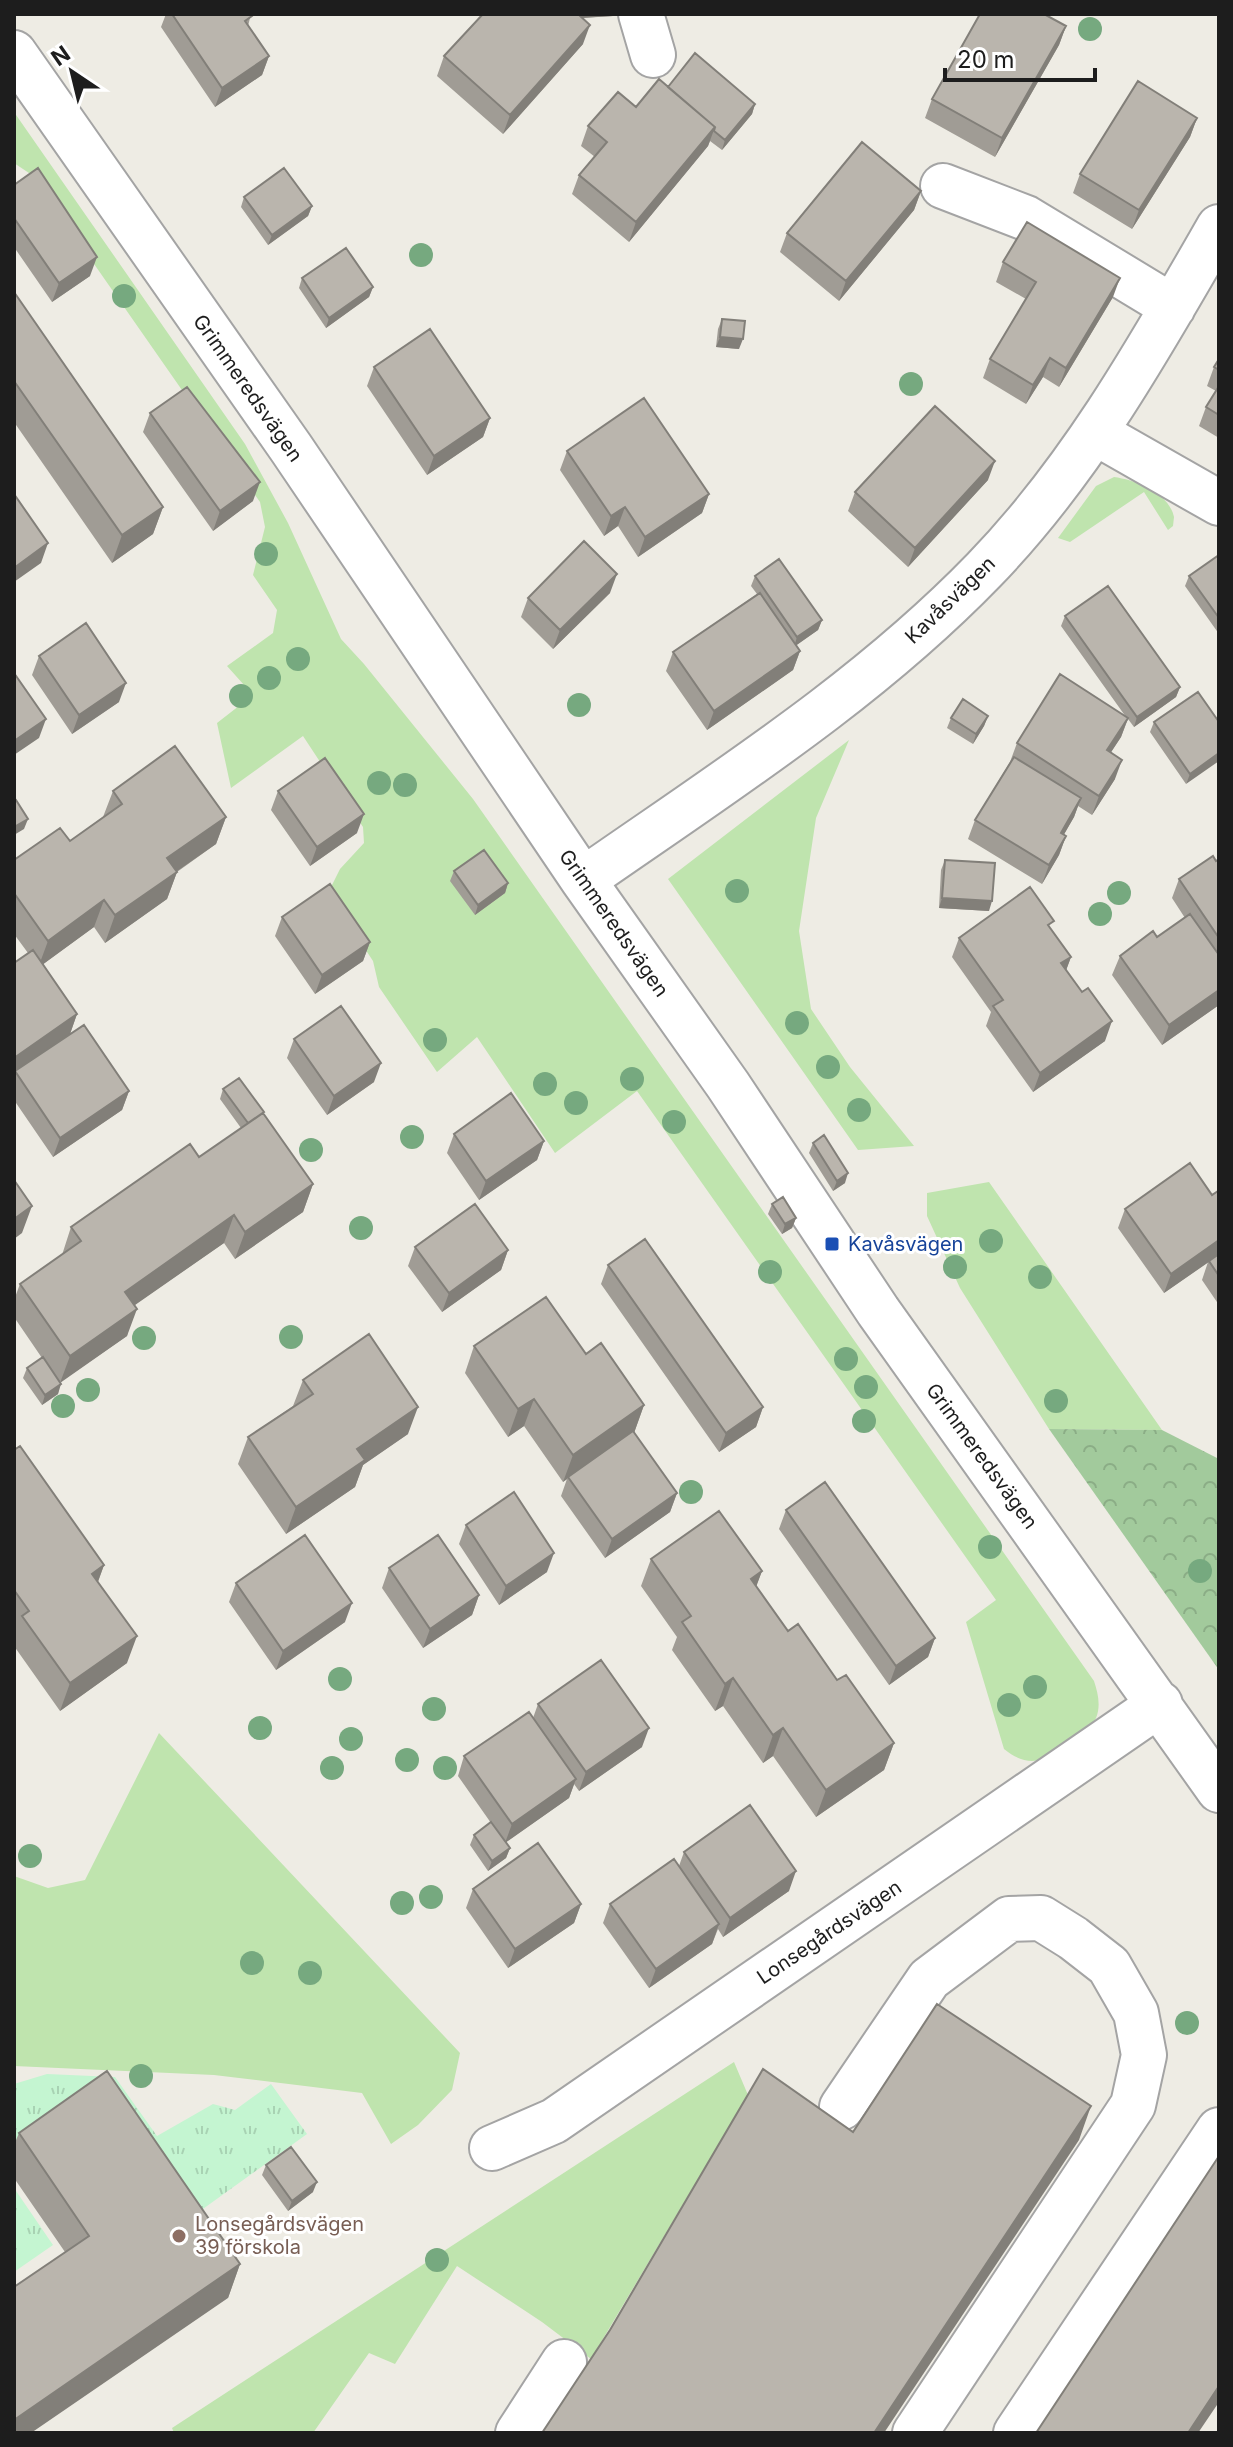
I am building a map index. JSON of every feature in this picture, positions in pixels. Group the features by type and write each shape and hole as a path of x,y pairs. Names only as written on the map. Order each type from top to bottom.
{"street":[{"path":"641,14 653,55"},
{"name":"Grimmeredsvägen","path":"14,53 291,448 583,880 728,1085 878,1311 1219,1790"},
{"path":"943,186 1026,218 1173,307"},
{"name":"Kavåsvägen","path":"583,880 864,681 986,568 1096,433 1219,227"},
{"path":"1096,433 1219,503"},
{"name":"Lonsegårdsvägen","path":"492,2148 554,2121 1160,1704"},
{"path":"842,2107 929,1979 1009,1919 1041,1918 1073,1938 1109,1966 1136,2013 1144,2055 1133,2105 915,2433"},
{"path":"1016,2433 1219,2130"},
{"path":"518,2433 564,2362"}],"green space":[{"path":"14,112 245,444 288,523 341,639 473,799 1094,1681 1098,1700 1096,1718 1086,1731 1056,1753 1031,1761 1004,1749 966,1622 996,1600 637,1091 555,1153 477,1037 437,1072 379,987 373,961 328,893 340,869 364,843 363,827 303,736 231,788 217,723 253,695 227,666 273,633 277,610 253,575 265,527 260,502 32,175 14,163"},
{"path":"1114,477 1132,481 1159,495 1171,509 1173,526 1168,530 1144,492 1070,542 1058,538 1096,486"},
{"path":"849,740 816,818 799,931 811,1009 850,1067 914,1146 858,1150 668,879"},
{"path":"989,1182 1162,1430 1049,1429 960,1288 927,1216 927,1193"},
{"path":"1049,1429 1162,1430 1219,1459 1219,1670"},
{"path":"159,1733 460,2053 452,2090 418,2125 391,2144 362,2093 214,2075 14,2066 14,1876 48,1888 85,1880"},
{"path":"734,2062 748,2095 591,2359 542,2322 457,2266 395,2364 369,2353 313,2433 174,2433 172,2428"},
{"path":"47,2074 115,2077 157,2136 213,2104 235,2110 271,2084 307,2134 182,2224 14,2154 14,2084"},
{"path":"14,2188 53,2245 14,2272"}],"building":[{"path":"172,14 251,14 245,21 269,56 222,88"},
{"path":"483,14 578,14 590,25 510,115 444,56"},
{"path":"980,14 1044,14 1066,26 1002,138 932,99"},
{"path":"695,53 755,104 725,140 714,131 715,127 668,87"},
{"path":"659,79 715,127 636,222 579,175 607,142 588,126 618,92 636,107"},
{"path":"1138,81 1197,118 1139,210 1080,174"},
{"path":"862,142 921,191 846,281 787,233"},
{"path":"38,168 97,257 59,283 14,218 14,185"},
{"path":"284,168 312,206 272,235 244,197"},
{"path":"1027,222 1120,278 1066,368 1050,358 1033,385 990,359 1036,282 1003,262"},
{"path":"346,248 373,287 329,318 302,278"},
{"path":"14,292 163,507 122,535 14,381"},
{"path":"722,319 745,321 743,339 720,337"},
{"path":"430,329 490,418 434,456 374,367"},
{"path":"1219,386 1219,415 1206,407"},
{"path":"187,387 260,482 220,511 150,413"},
{"path":"644,398 709,494 645,537 625,507 611,516 567,451"},
{"path":"935,406 995,461 915,548 855,492"},
{"path":"14,494 48,543 14,568"},
{"path":"584,541 617,574 560,630 528,598"},
{"path":"1219,555 1219,618 1189,576"},
{"path":"779,559 822,620 797,637 755,576"},
{"path":"1108,586 1180,687 1137,717 1065,616"},
{"path":"760,593 800,651 714,711 673,652"},
{"path":"86,623 126,683 79,715 39,656"},
{"path":"14,673 46,719 14,741"},
{"path":"1060,674 1128,718 1107,750 1122,760 1099,796 1017,743"},
{"path":"1198,692 1219,722 1219,753 1190,774 1154,722"},
{"path":"963,699 988,716 976,734 951,718"},
{"path":"175,746 226,817 167,858 177,872 115,915 104,900 48,941 14,893 14,860 60,828 70,841 122,804 113,791"},
{"path":"1014,757 1081,798 1061,833 1066,836 1049,865 975,820"},
{"path":"325,758 364,814 317,847 278,791"},
{"path":"14,801 28,819 14,827"},
{"path":"484,850 508,883 478,905 454,871"},
{"path":"1213,856 1216,861 1219,859 1219,938 1179,879"},
{"path":"945,860 995,863 992,901 942,898"},
{"path":"330,884 370,942 322,975 282,917"},
{"path":"1030,887 1054,921 1048,925 1071,957 1061,963 1082,992 1088,988 1112,1021 1040,1073 993,1006 1003,1000 959,938"},
{"path":"1190,914 1219,955 1219,990 1169,1025 1120,956 1153,931 1157,937"},
{"path":"33,950 77,1014 14,1058 14,963"},
{"path":"341,1006 381,1063 334,1096 294,1039"},
{"path":"84,1025 129,1091 60,1138 15,1071"},
{"path":"239,1078 264,1112 248,1123 223,1089"},
{"path":"511,1093 544,1141 486,1181 454,1134"},
{"path":"263,1113 313,1184 245,1232 234,1215 125,1292 137,1309 70,1356 20,1284 81,1241 71,1227 190,1144 199,1157"},
{"path":"824,1135 848,1173 837,1181 813,1143"},
{"path":"1190,1163 1212,1195 1219,1192 1219,1240 1171,1274 1125,1209"},
{"path":"14,1180 32,1206 14,1219"},
{"path":"783,1197 796,1218 785,1224 772,1204"},
{"path":"475,1204 508,1250 449,1293 415,1247"},
{"path":"645,1239 763,1407 726,1433 608,1265"},
{"path":"1219,1254 1219,1276 1209,1261"},
{"path":"546,1297 586,1354 601,1343 644,1405 573,1455 534,1399 518,1409 474,1346"},
{"path":"369,1334 418,1407 357,1449 365,1460 296,1507 248,1437 313,1394 303,1380"},
{"path":"43,1357 61,1384 45,1395 27,1368"},
{"path":"633,1431 677,1493 612,1539 568,1477"},
{"path":"20,1446 104,1565 92,1574 137,1636 70,1683 22,1616 29,1611 14,1590 14,1450"},
{"path":"825,1482 935,1638 896,1666 786,1510"},
{"path":"514,1492 554,1553 506,1586 466,1525"},
{"path":"719,1511 762,1571 751,1579 788,1631 798,1624 837,1680 846,1675 894,1743 826,1790 783,1728 773,1735 733,1678 725,1684 682,1622 691,1616 651,1559"},
{"path":"305,1535 352,1603 283,1651 236,1583"},
{"path":"438,1535 479,1595 430,1629 389,1568"},
{"path":"601,1660 649,1728 586,1772 538,1704"},
{"path":"529,1712 576,1779 512,1824 464,1756"},
{"path":"750,1805 796,1871 730,1918 684,1852"},
{"path":"491,1822 510,1848 492,1861 474,1835"},
{"path":"538,1843 581,1904 515,1949 473,1889"},
{"path":"674,1859 719,1924 656,1969 610,1904"},
{"path":"937,2004 1091,2106 874,2433 542,2433 610,2330 763,2069 853,2132"},
{"path":"107,2071 240,2264 14,2420 14,2287 89,2236 19,2133"},
{"path":"291,2147 317,2182 292,2201 266,2165"},
{"path":"1219,2156 1219,2386 1188,2433 1036,2433"}],"place":[{"name":"Kavåsvägen","path":"832,1244"},
{"name":"Lonsegårdsvägen 39 förskola","path":"179,2236"}]}
